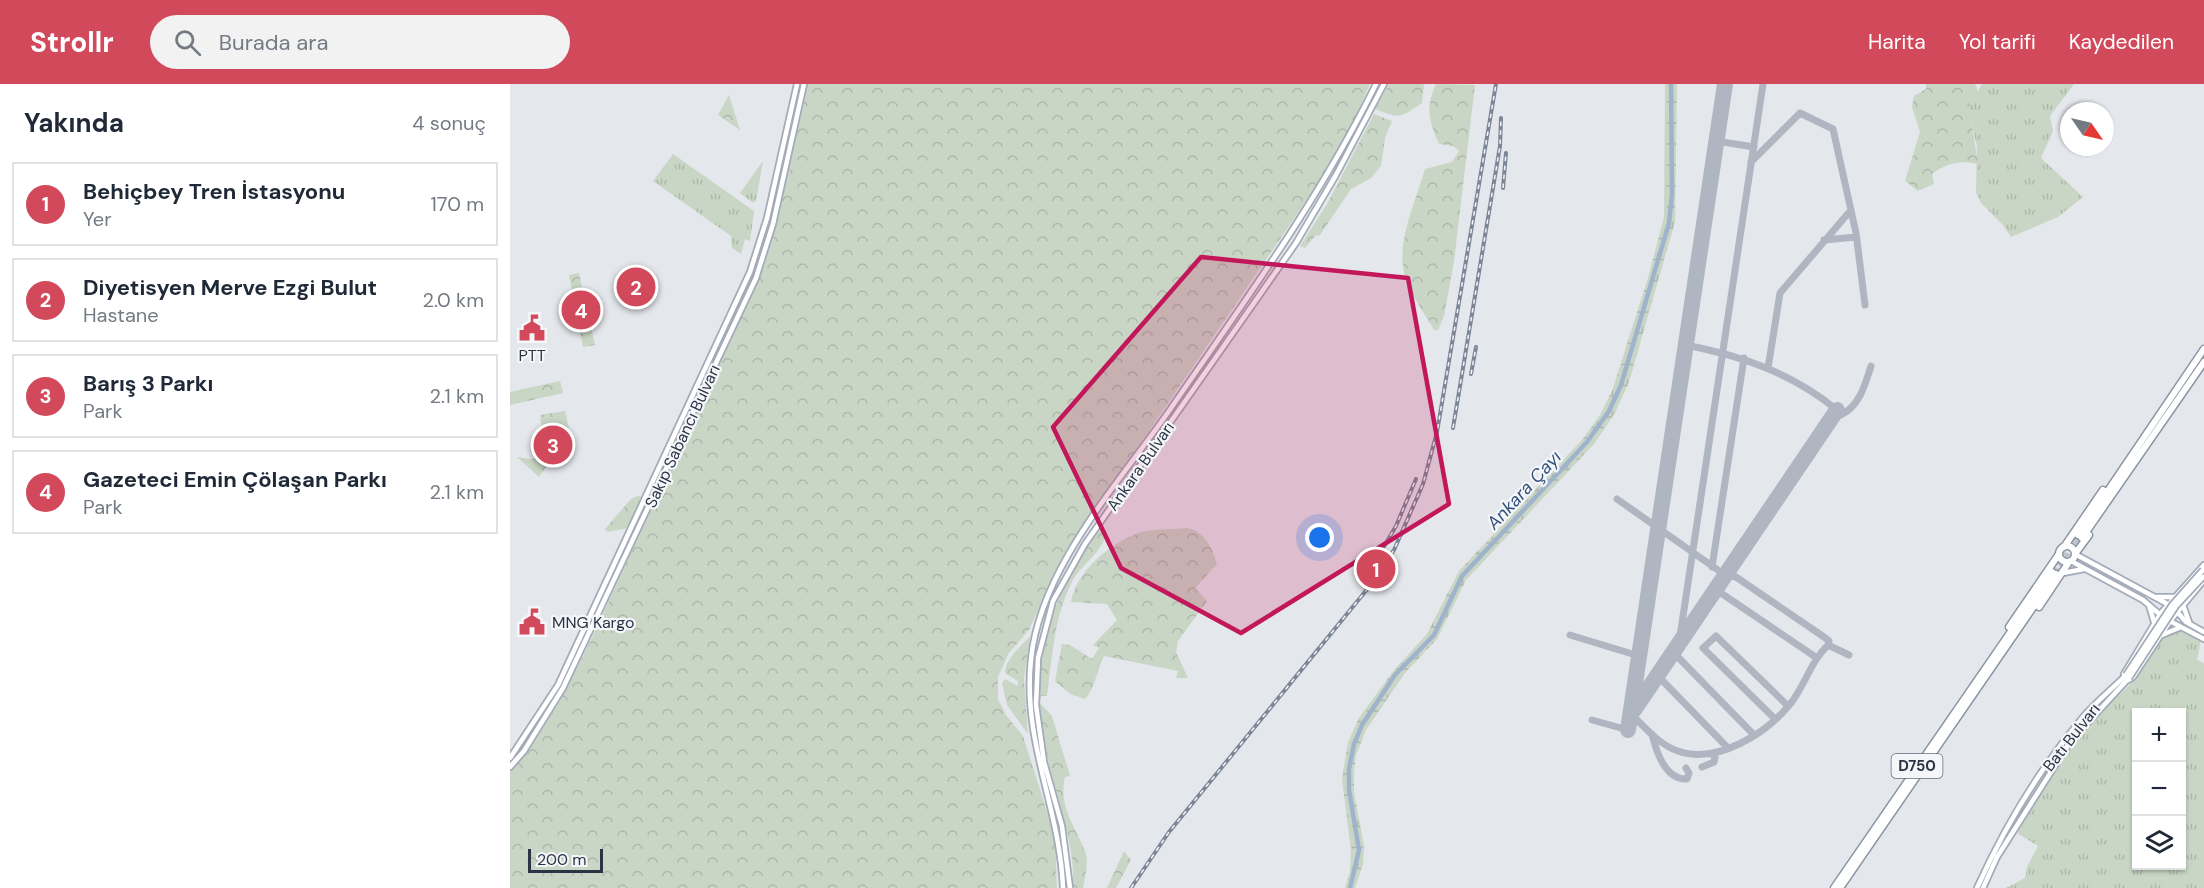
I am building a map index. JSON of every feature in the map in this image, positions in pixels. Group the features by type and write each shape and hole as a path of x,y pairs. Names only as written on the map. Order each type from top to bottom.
{"highway":[{"path":"2204,349 2139,449 2079,537 2064,547 2059,554 2056,573 2014,644 2005,645 2013,619 2056,573 2070,561 2075,554 2079,537 2126,458 2139,449 2204,362"},
{"path":"2064,547 2070,547 2075,554"},
{"path":"2059,554 2063,561 2070,561"},
{"name":"D750","path":"1834,888 2005,645"},
{"name":"D750","path":"1840,888 2005,645"}],"main road":[{"name":"Sakıp Sabancı Bulvarı","path":"510,758 558,685 750,273 767,218 797,84"},
{"name":"Sakıp Sabancı Bulvarı","path":"510,767 524,751 563,688 756,278 773,224 804,84"},
{"name":"Ankara Bulvarı","path":"1063,888 1055,828 1035,751 1028,705 1031,657 1046,598 1077,541 1289,239 1334,165 1376,84"},
{"name":"Ankara Bulvarı","path":"1070,888 1062,826 1044,762 1036,705 1038,658 1053,601 1085,544 1296,243 1336,175 1384,84"},
{"path":"2079,537 2082,555 2090,564"},
{"path":"2075,554 2167,605 2204,632"},
{"path":"2070,561 2147,603 2170,621 2184,626 2204,639"},
{"path":"2120,682 2161,613 2204,568"},
{"name":"Batı Bulvarı","path":"1977,888 1993,853 2058,750 2086,714 2120,682 2128,678 2172,605 2204,568"},
{"path":"2056,573 2086,569"},
{"path":"2128,678 2133,677 2170,621 2204,577"},
{"name":"Batı Bulvarı","path":"1983,888 1997,857 2070,742 2128,678 2176,606 2204,577"},
{"path":"2151,597 2165,599 2176,595"},
{"path":"2147,603 2153,612 2154,625"},
{"path":"2183,604 2191,624"},
{"path":"2160,637 2172,628 2184,626"}],"highlighted area":[{"path":"1201,257 1408,278 1449,504 1241,633 1121,568 1053,427"}],"green space":[{"path":"808,84 1370,84 1347,136 1308,198 1076,538 1058,567 1029,630 1009,653 998,677 998,699 1006,715 1023,736 1055,837 1057,888 510,888 510,771 546,722 577,668 758,281 771,244"},
{"path":"1389,84 1424,84 1422,103 1396,116 1375,109"},
{"path":"1436,84 1475,85 1454,261 1444,316 1438,330 1434,330 1405,277 1403,251 1408,223 1425,169 1452,162 1459,151 1453,146 1439,144 1433,128 1429,107"},
{"path":"1665,84 1677,84 1675,222 1629,382 1615,413 1594,444 1466,580 1437,639 1405,673 1366,730 1356,755 1354,772 1354,792 1364,846 1363,864 1355,888 1345,888 1350,871 1351,851 1342,779 1348,742 1359,718 1394,670 1427,634 1459,571 1582,440 1600,415 1612,391 1648,278 1664,217"},
{"path":"1926,84 1963,84 1969,104 1978,164 1965,162 1943,167 1932,174 1934,184 1918,191 1905,181 1920,132 1912,107 1914,96 1926,89"},
{"path":"1963,84 1975,84 1978,91 1982,84 2074,84 2050,116 2053,131 2041,158 2083,197 2058,217 2011,237 2002,224 1982,204 1976,193 1977,147"},
{"path":"729,95 740,130 718,115"},
{"path":"1374,114 1392,121 1385,138 1381,166 1371,178 1351,189 1320,235 1315,236 1305,248 1300,246 1327,204"},
{"path":"673,154 754,211 750,241 745,239 741,254 732,248 731,236 653,181"},
{"path":"763,161 756,201 753,203 740,193"},
{"path":"579,273 595,345 583,347 569,275"},
{"path":"560,381 563,393 510,405 510,392"},
{"path":"565,411 570,433 539,477 517,457 530,459 546,457 540,415"},
{"path":"642,497 628,528 607,532 605,529 631,499"},
{"path":"1101,526 1106,531 1101,546 1075,577 1065,597 1054,639 1047,696 1041,696 1040,703 1040,673 1044,644 1052,616 1065,588"},
{"path":"1187,528 1199,533 1207,541 1217,564 1195,588 1207,601 1178,641 1176,652 1188,678 1176,678 1178,671 1104,656 1091,690 1085,699 1070,694 1055,681 1062,644 1070,645 1092,659 1099,648 1093,645 1117,620 1107,604 1071,602 1079,580 1086,570 1104,552 1136,534 1154,530"},
{"path":"2178,630 2201,639 2197,660 2204,663 2204,888 2006,888 2025,878 2027,867 2038,846 2017,833 2053,774 2083,731 2131,683 2162,639"},
{"path":"1030,636 1024,679 1028,734 1007,705 1002,683 1005,679 1018,686 1018,681 1005,673 1006,667 1011,657"},
{"path":"1040,703 1052,716 1070,776 1065,777 1064,797 1069,816 1086,855 1083,888 1073,888 1070,845 1044,738"},
{"path":"1124,851 1131,860 1116,888 1107,888"}],"waterway":[{"name":"Ankara Çayı","path":"1350,888 1359,850 1349,790 1349,769 1354,744 1362,725 1395,675 1434,635 1462,576 1587,442 1609,411 1621,385 1669,223 1672,195 1671,84"}],"taxiway":[{"path":"1679,643 1763,84"},
{"path":"1751,162 1800,113 1833,129 1856,233 1865,305"},
{"path":"1716,141 1754,147"},
{"path":"1768,368 1780,293 1851,210"},
{"path":"1824,240 1856,237"},
{"path":"1686,345 1766,368 1802,386 1837,410"},
{"path":"1712,567 1744,358"},
{"path":"1836,412 1841,415 1853,406 1864,387 1871,366"},
{"path":"1617,499 1725,575 1736,577 1824,637 1829,641 1828,645 1849,655"},
{"path":"1715,589 1817,658"},
{"path":"1570,635 1639,656"},
{"path":"1775,719 1703,648 1716,636 1788,706"},
{"path":"1631,714 1658,740 1678,751 1709,754 1725,750 1755,735 1781,714 1796,696 1817,658 1828,645"},
{"path":"1673,652 1754,735"},
{"path":"1657,675 1728,748"},
{"path":"1592,720 1628,730"},
{"path":"1652,734 1659,756 1667,770 1679,778 1687,779 1689,773 1686,768"},
{"path":"1702,767 1714,762 1715,757 1712,754"}],"runway":[{"path":"1628,730 1725,84"},
{"path":"1634,710 1837,410"}],"tunnel":[{"path":"2052,572 2078,535"},
{"path":"2056,574 2082,538"}],"railway":[{"path":"1131,888 1169,832 1369,587 1394,550 1423,484 1437,432 1496,84"},
{"path":"1453,428 1500,146 1501,118"},
{"path":"1503,188 1506,153"},
{"path":"1471,374 1476,347"},
{"path":"1372,567 1396,526 1416,479"}],"place":[{"name":"Diyetisyen Merve Ezgi Bulut","path":"636,287"},
{"name":"Gazeteci Emin Çölaşan Parkı","path":"581,310"},
{"name":"PTT","path":"532,328"},
{"name":"Barış 3 Parkı","path":"553,445"},
{"name":"Behiçbey Tren İstasyonu","path":"1376,569"},
{"name":"MNG Kargo","path":"532,622"}]}
